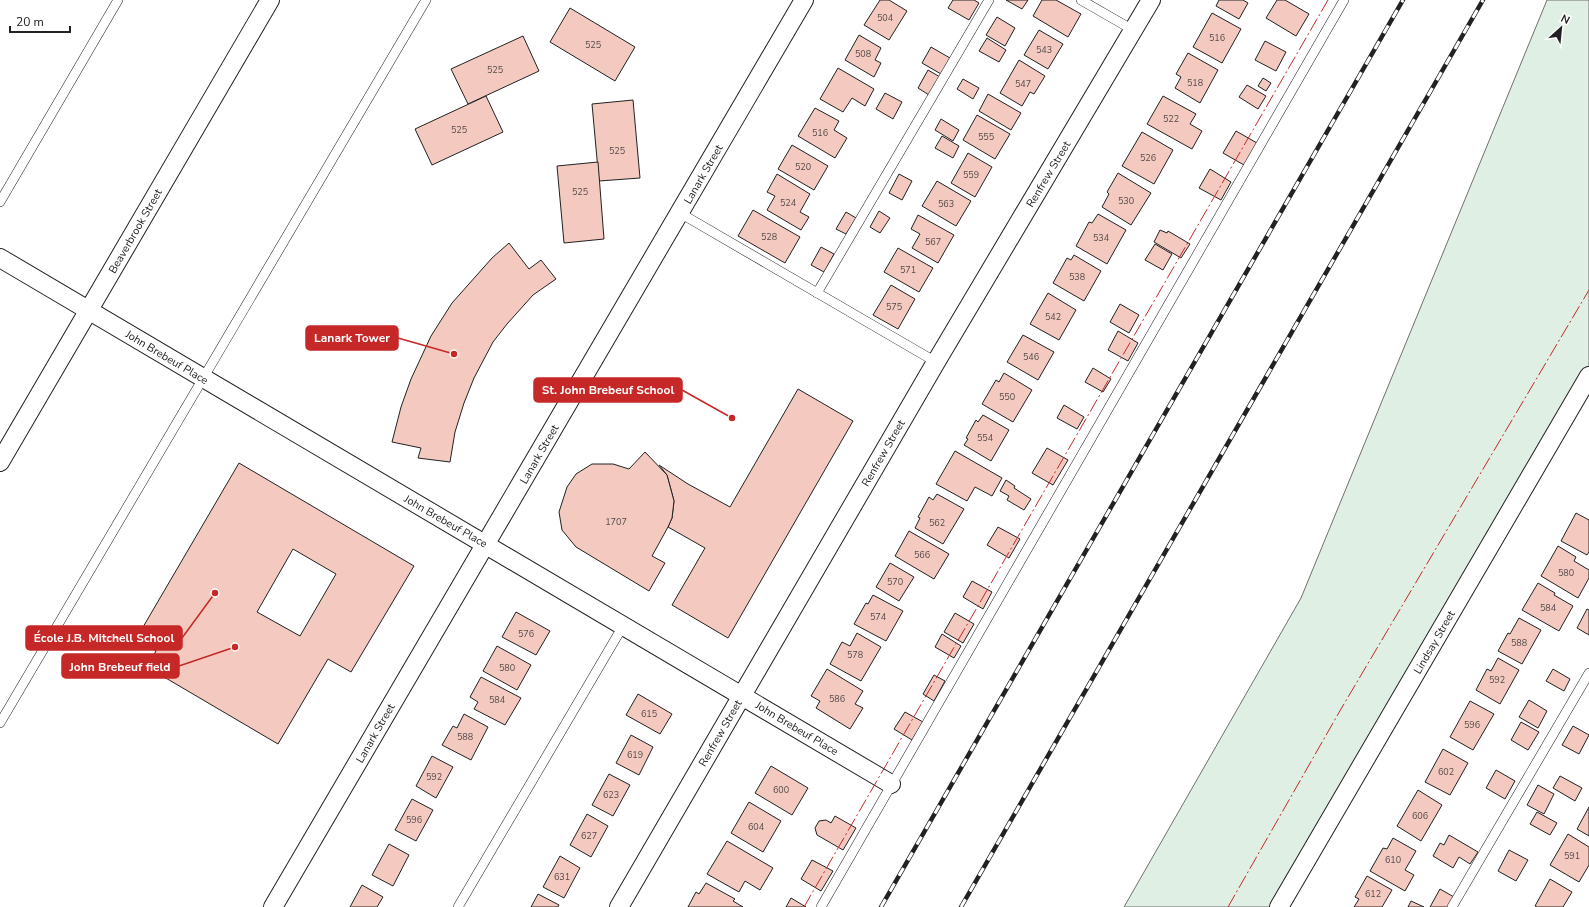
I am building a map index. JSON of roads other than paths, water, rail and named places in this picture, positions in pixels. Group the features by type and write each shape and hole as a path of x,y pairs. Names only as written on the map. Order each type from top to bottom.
{"street":[{"name":"Beaverbrook Street","path":"0,462 270,0"},
{"name":"Lanark Street","path":"273,907 804,0"},
{"name":"Renfrew Street","path":"618,907 936,362 1151,0"},
{"name":"John Brebeuf Place","path":"0,258 892,784"},
{"name":"Lindsay Street","path":"1279,907 1589,376"}],"lane":[{"path":"0,202 118,0"},
{"path":"0,722 426,0"},
{"path":"817,293 989,0"},
{"path":"1081,0 1133,30"},
{"path":"821,907 1344,0"},
{"path":"680,213 936,362"},
{"path":"458,907 623,626"},
{"path":"1452,907 1589,673"}],"railway":[{"path":"881,907 1403,0"},
{"path":"961,907 1483,0"}],"place":[{"name":"Lanark Tower","path":"454,354"},
{"name":"St. John Brebeuf School","path":"732,418"},
{"name":"École J.B. Mitchell School","path":"215,593"},
{"name":"John Brebeuf field","path":"235,647"}]}
